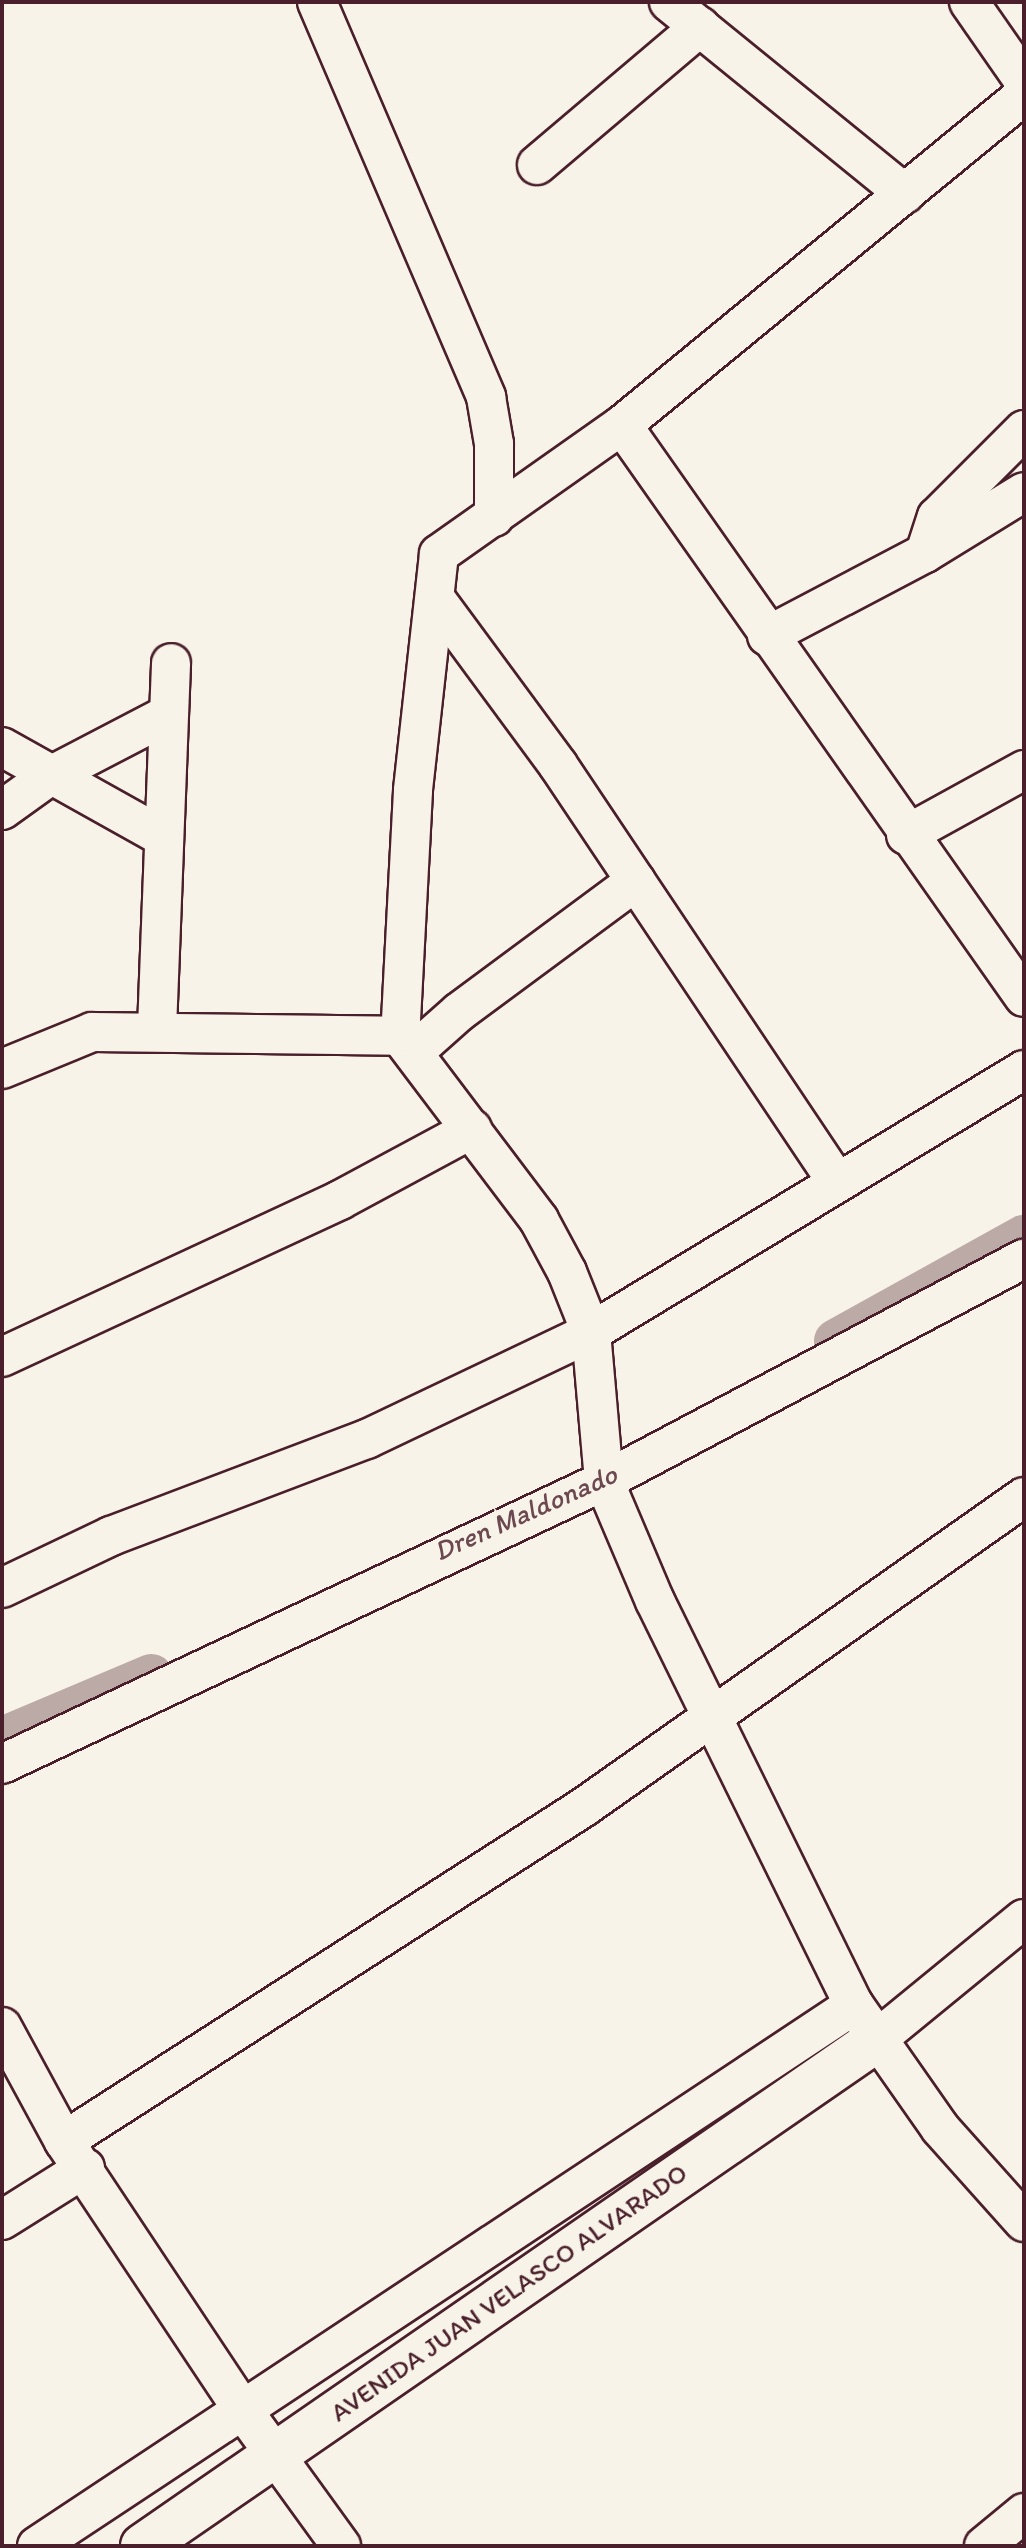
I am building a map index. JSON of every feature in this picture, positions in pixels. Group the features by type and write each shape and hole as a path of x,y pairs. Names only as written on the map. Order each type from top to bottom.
{"street":[{"path":"317,2 486,397 494,444 494,517"},
{"path":"669,2 905,194"},
{"path":"969,2 1024,81"},
{"path":"537,165 700,27"},
{"path":"1016,2200 940,2128 865,2023 711,1717 604,1481 591,1332 539,1220 407,1044 413,791 439,554 622,425 1024,95"},
{"path":"622,425 906,835 1024,997"},
{"path":"925,553 937,517 1024,430"},
{"path":"767,636 925,553 1024,492"},
{"path":"435,598 636,881 837,1182"},
{"path":"157,1029 171,663"},
{"path":"2,810 48,777 167,715"},
{"path":"2,747 48,777 163,837"},
{"path":"906,835 1024,770"},
{"path":"2,1069 92,1032 157,1029 407,1044 459,1012 636,881"},
{"path":"2,1588 111,1536 367,1439 591,1332 1024,1070"},
{"path":"2,1357 340,1200 472,1129"},
{"path":"2,1764 604,1481 1024,1259"},
{"path":"2,2220 74,2155 584,1807 1024,1497"},
{"path":"37,2546 242,2409 865,2023 1024,1919"},
{"name":"AVENIDA JUAN VELASCO ALVARADO","path":"143,2546 275,2455 865,2023"},
{"path":"2,2027 74,2155 242,2409 341,2546"},
{"path":"984,2546 1024,2513"}],"waterway":[{"path":"836,1341 1024,1237"},
{"name":"Dren Maldonado","path":"2,1739 151,1676"}]}
